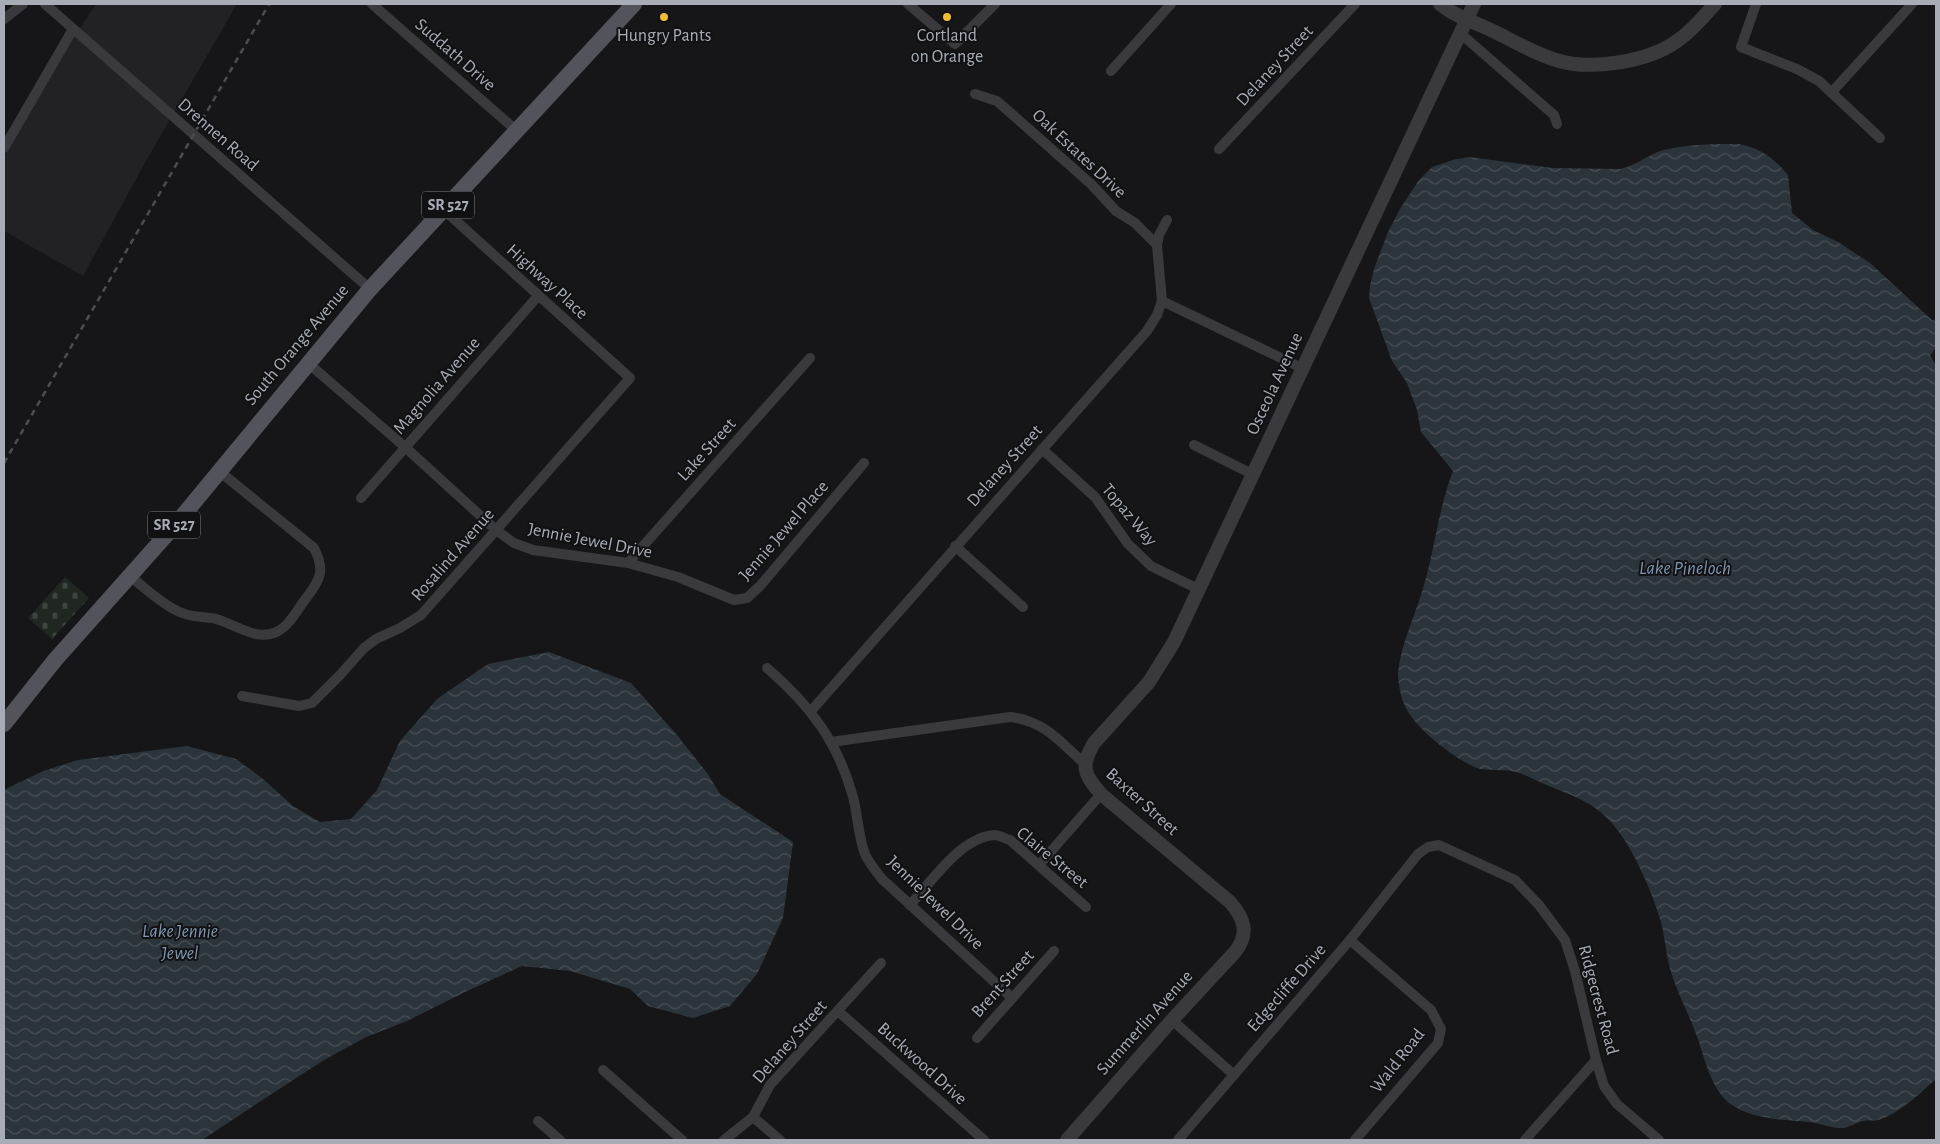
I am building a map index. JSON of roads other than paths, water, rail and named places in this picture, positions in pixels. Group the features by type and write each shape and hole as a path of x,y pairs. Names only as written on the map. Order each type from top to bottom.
{"main road":[{"name":"South Orange Avenue","path":"4,724 55,660 130,576 370,289 634,4"}],"street":[{"path":"4,18 23,4"},
{"name":"Drennen Road","path":"45,4 370,289"},
{"name":"Suddath Drive","path":"372,4 517,131"},
{"path":"908,4 955,44 995,4"},
{"path":"1112,71 1171,4"},
{"name":"Delaney Street","path":"1219,149 1355,4"},
{"path":"1440,4 1450,12 1543,56 1562,62 1584,65 1605,63 1655,53 1676,42 1692,29 1715,4"},
{"name":"Osceola Avenue","path":"1084,763 1094,743 1135,700 1162,664 1174,642 1474,4"},
{"path":"1756,4 1741,46 1819,81 1880,138"},
{"path":"1832,92 1912,4"},
{"path":"4,148 73,29"},
{"path":"1460,33 1554,115 1557,124"},
{"name":"Oak Estates Drive","path":"975,94 997,101 1091,184 1111,206 1135,223 1157,245"},
{"name":"Highway Place","path":"444,210 630,378"},
{"path":"1167,220 1159,235 1157,245 1162,301 1302,368"},
{"name":"Magnolia Avenue","path":"361,498 538,296"},
{"name":"Delaney Street","path":"811,711 1147,330 1157,315 1162,301"},
{"name":"Lake Street","path":"628,563 810,358"},
{"name":"Jennie Jewel Drive","path":"308,363 405,447 496,530 514,543 533,550 628,563 678,577 718,594"},
{"name":"Rosalind Avenue","path":"242,696 299,706 312,703 364,648 376,639 400,628 421,615 630,378"},
{"path":"1194,445 1254,475"},
{"name":"Topaz Way","path":"1042,449 1095,498 1128,544 1150,566 1200,590"},
{"name":"Jennie Jewel Place","path":"718,594 740,600 754,592 864,463"},
{"path":"130,576 166,604 193,616 216,619 260,634 276,632 286,624 316,586 320,577 321,567 318,556 314,548 219,471"},
{"path":"955,546 1023,608"},
{"name":"Jennie Jewel Drive","path":"767,668 793,691 811,711 831,742 847,776 854,799 864,853 882,879 1012,998"},
{"name":"Baxter Street","path":"831,742 1010,717 1026,718 1038,724 1084,763 1090,783 1101,794 1230,902 1242,919 1245,928"},
{"path":"1039,865 1101,794"},
{"name":"Claire Street","path":"910,905 958,851 976,840 996,835 1010,840 1086,907"},
{"name":"Ridgecrest Road","path":"1418,854 1428,847 1440,845 1515,880 1539,905 1565,940 1575,971 1604,1086 1617,1104 1659,1140"},
{"name":"Edgecliffe Drive","path":"1178,1140 1350,940 1418,854"},
{"name":"Summerlin Avenue","path":"1067,1140 1172,1020 1241,945 1245,928"},
{"name":"Wald Road","path":"1350,940 1431,1010 1441,1029 1438,1043 1355,1140"},
{"name":"Brent Street","path":"976,1038 1054,951"},
{"name":"Delaney Street","path":"724,1140 753,1117 770,1085 880,963"},
{"name":"Buckwood Drive","path":"838,1011 984,1140"},
{"path":"1172,1020 1234,1075"},
{"path":"1525,1140 1596,1060"},
{"path":"603,1070 682,1140"},
{"path":"753,1117 780,1140"},
{"path":"538,1121 560,1140"}],"water":[{"name":"Lake Pineloch","path":"1739,144 1754,148 1766,155 1788,175 1792,213 1813,230 1838,242 1870,263 1932,320 1936,321 1936,347 1930,356 1936,365 1936,1079 1908,1103 1886,1117 1878,1120 1863,1121 1842,1128 1757,1116 1737,1108 1723,1097 1709,1073 1695,1030 1674,981 1661,922 1652,897 1633,855 1618,831 1596,808 1574,796 1516,772 1480,769 1461,760 1438,744 1418,725 1406,708 1400,691 1398,673 1405,640 1424,585 1444,499 1453,471 1421,432 1417,410 1407,383 1392,361 1369,298 1374,269 1388,232 1400,209 1419,180 1432,167 1453,160 1469,157 1553,168 1620,169 1658,152 1673,148"},
{"name":"Lake Jennie Jewel","path":"549,652 631,683 677,735 707,773 720,794 793,842 783,918 757,974 730,1006 693,1018 648,1006 630,989 570,971 522,966 407,1021 366,1037 324,1060 202,1140 4,1140 4,790 43,771 78,760 187,746 236,759 263,779 293,806 320,822 351,819 377,790 400,741 437,699 488,664"}],"railway":[{"path":"4,463 269,4"}],"place":[{"name":"Hungry Pants","path":"664,17"},
{"name":"Cortland on Orange","path":"947,17"}]}
